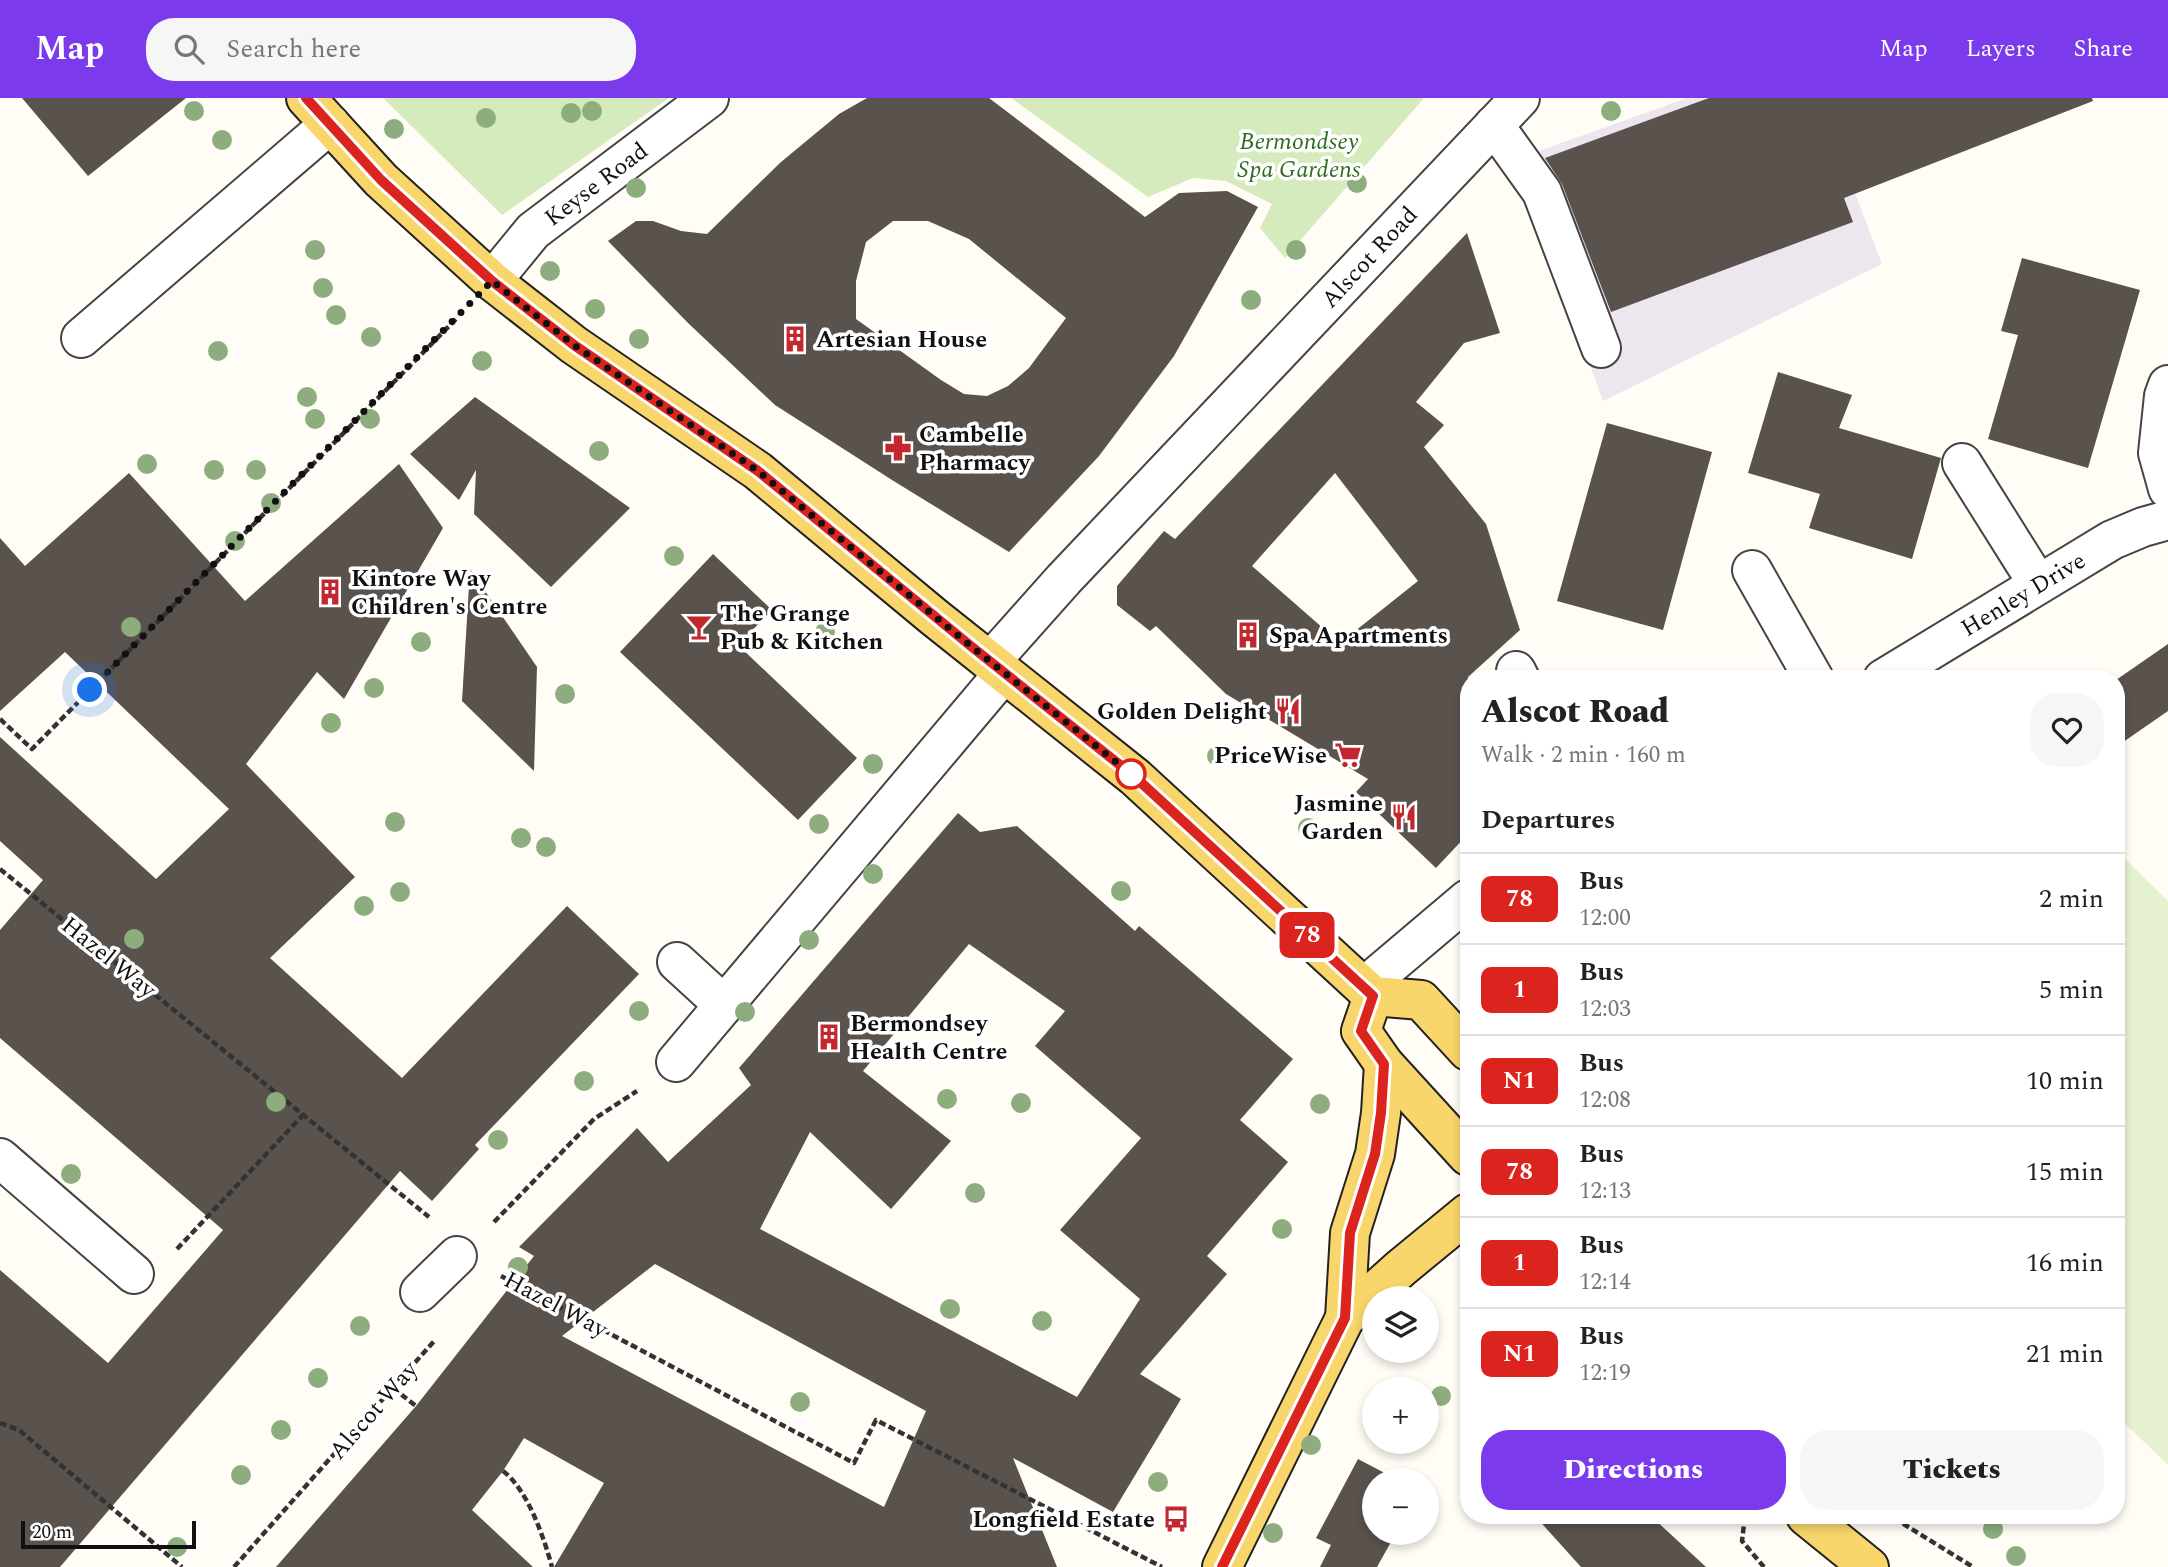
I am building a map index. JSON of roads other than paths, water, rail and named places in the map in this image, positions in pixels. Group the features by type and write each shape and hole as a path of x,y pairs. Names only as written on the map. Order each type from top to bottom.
{"main road":[{"path":"318,111 381,180 492,281 574,345 758,471 997,668 1135,777 1369,992 1421,1000 1460,1042"},
{"path":"1369,992 1361,1031 1384,1064 1460,1147"},
{"path":"1345,1318 1350,1233 1375,1154 1384,1064"},
{"path":"1222,1567 1345,1318 1460,1220"},
{"path":"1816,1524 1868,1567"}],"street":[{"name":"Keyse Road","path":"492,281 533,231 709,98"},
{"path":"81,338 318,111"},
{"path":"1507,112 1542,192 1601,348"},
{"name":"Alscot Road","path":"676,1062 997,668 1064,579 1507,112"},
{"path":"2168,385 2164,396 2158,453 2168,489"},
{"path":"1962,463 2038,584"},
{"name":"Henley Drive","path":"1897,670 2112,540 2168,520"},
{"path":"1752,570 1809,670"},
{"path":"1369,992 1460,907"},
{"path":"677,962 724,1005"},
{"path":"0,1158 134,1274"},
{"path":"421,1292 457,1256"}],"place":[{"name":"Artesian House","path":"795,339"},
{"name":"Cambelle Pharmacy","path":"898,448"},
{"name":"Kintore Way Children's Centre","path":"330,592"},
{"name":"The Grange Pub & Kitchen","path":"699,627"},
{"name":"Spa Apartments","path":"1248,635"},
{"name":"Golden Delight","path":"1288,711"},
{"name":"PriceWise","path":"1348,755"},
{"name":"Jasmine Garden","path":"1404,817"},
{"name":"Bermondsey Health Centre","path":"829,1037"},
{"name":"Longfield Estate","path":"1176,1519"}],"park label":[{"name":"Bermondsey Spa Gardens","path":"1299,155"}]}
